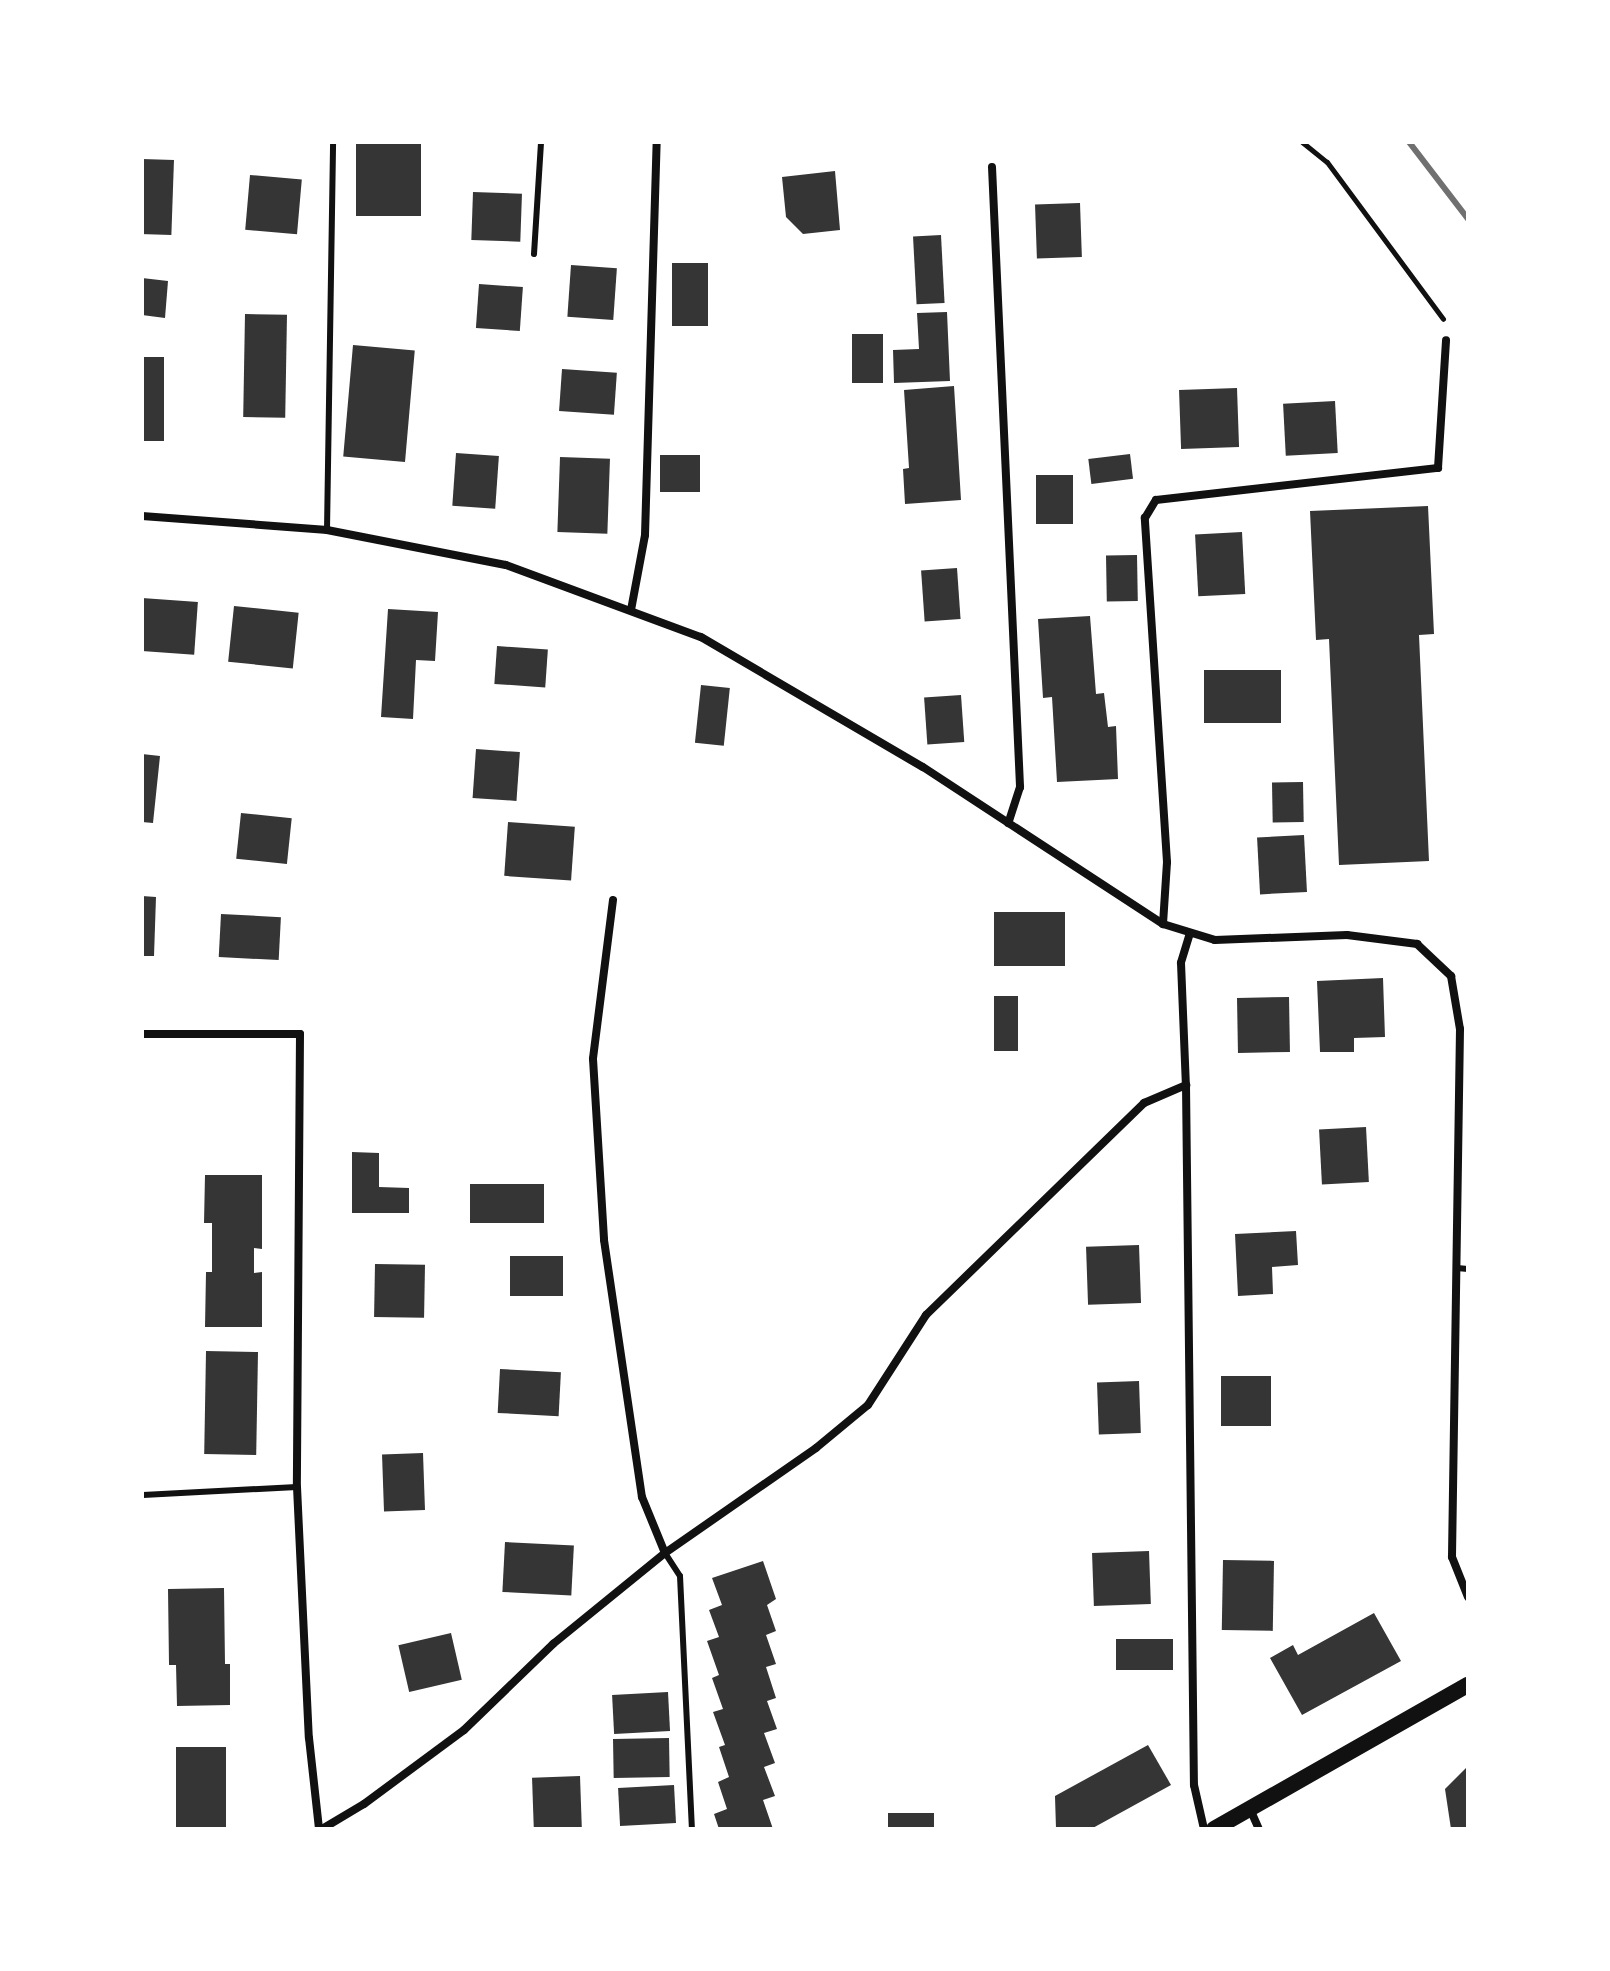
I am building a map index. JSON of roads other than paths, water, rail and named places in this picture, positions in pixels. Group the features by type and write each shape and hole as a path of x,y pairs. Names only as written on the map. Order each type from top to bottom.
{"main road":[{"path":"1214,1829 1468,1685"}],"street":[{"path":"631,610 645,535 657,142"},
{"path":"992,167 1020,787 1008,823"},
{"path":"1163,924 1167,862 1145,518 1156,500 1438,468 1446,340"},
{"path":"142,516 327,530 506,565 701,637 923,767 1163,924 1215,940 1347,935 1417,944 1451,976 1460,1029 1452,1557 1468,1597"},
{"path":"613,900 593,1059 604,1240 642,1497 665,1553"},
{"path":"1190,933 1181,963 1186,1085 1194,1785 1204,1829"},
{"path":"142,1034 300,1034 297,1487 309,1738 320,1829 364,1804 464,1730 553,1644 665,1553 816,1448 868,1405 926,1315 1144,1103 1186,1085"},
{"path":"1250,1809 1259,1829"}],"lane":[{"path":"327,530 333,142"},
{"path":"534,254 541,142"},
{"path":"1457,1268 1468,1269"},
{"path":"143,1495 297,1487"},
{"path":"665,1553 680,1576 692,1829"}],"railway":[{"path":"1409,142 1468,219"}]}
